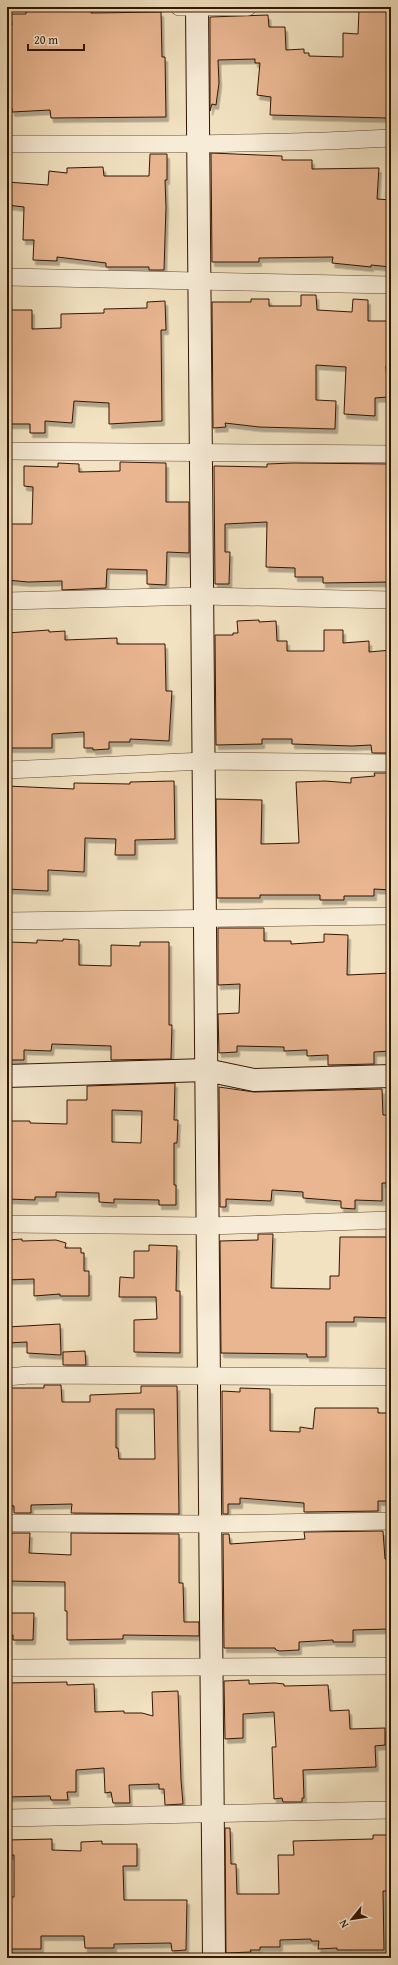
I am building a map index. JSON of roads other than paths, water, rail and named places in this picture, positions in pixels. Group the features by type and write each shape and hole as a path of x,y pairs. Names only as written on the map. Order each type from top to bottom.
{"street":[{"path":"214,1958 199,144 191,7 248,7"},
{"path":"7,144 297,143 391,138"},
{"path":"7,277 391,285"},
{"path":"7,451 391,454"},
{"path":"7,601 202,596 391,600"},
{"path":"7,770 204,761 391,763"},
{"path":"7,921 205,920 391,916"},
{"path":"7,1076 206,1070 254,1080 391,1076"},
{"path":"7,1224 208,1226 391,1220"},
{"path":"7,1377 29,1375 391,1377"},
{"path":"7,1523 210,1524 391,1521"},
{"path":"7,1668 391,1666"},
{"path":"7,1818 391,1810"}]}
